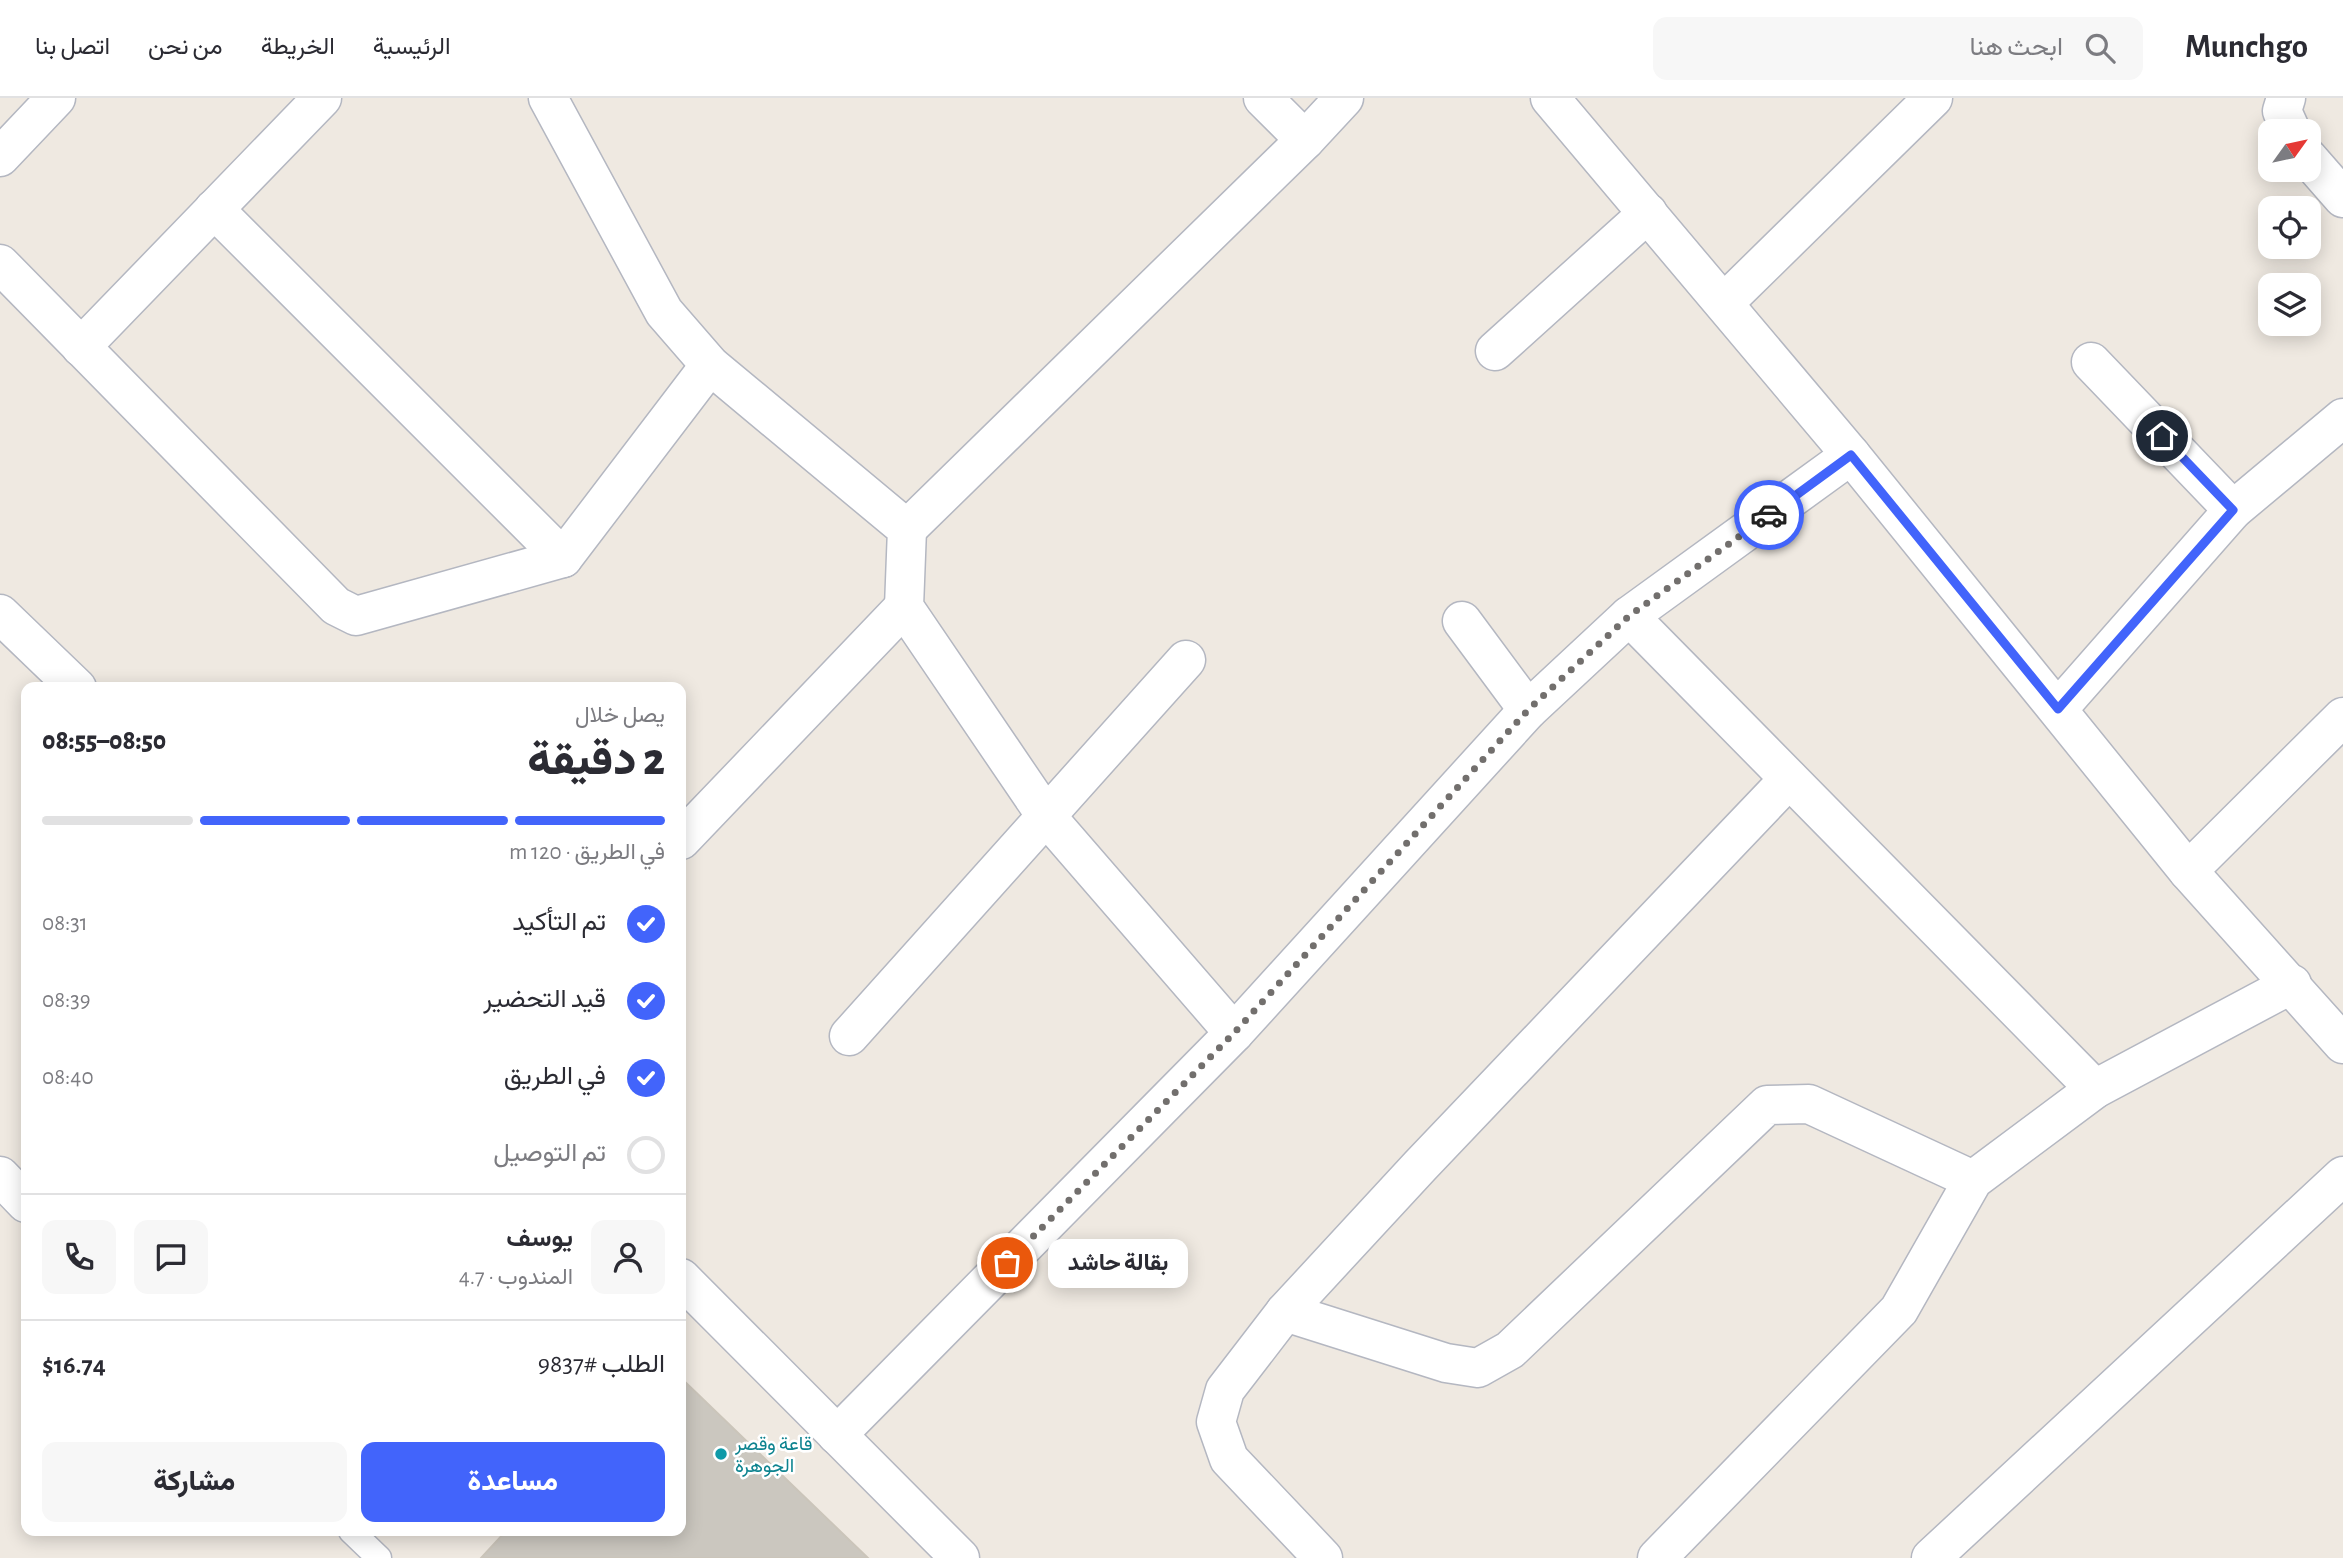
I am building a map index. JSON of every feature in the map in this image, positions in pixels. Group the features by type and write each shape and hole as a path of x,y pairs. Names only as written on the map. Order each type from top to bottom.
{"street":[{"path":"0,158 55,98"},
{"path":"81,347 322,98"},
{"path":"548,98 664,312 710,365 907,529"},
{"path":"1263,98 1305,140"},
{"path":"1234,1033 1046,816 904,607 907,529 1305,140 1344,98"},
{"path":"1550,98 1851,455 2188,871 2343,1044"},
{"path":"1724,303 1933,98"},
{"path":"2286,98 2282,111 2286,119"},
{"path":"2321,173 2343,198"},
{"path":"214,209 563,558"},
{"path":"1495,351 1648,213"},
{"path":"0,264 336,606 356,616 563,558 710,365"},
{"path":"2091,362 2233,510"},
{"path":"2058,709 2233,510 2343,418"},
{"path":"837,1435 1234,1033 1528,710 1629,616 1851,455"},
{"path":"686,835 904,607"},
{"path":"0,614 71,682"},
{"path":"1629,616 2095,1089"},
{"path":"1462,621 1528,710"},
{"path":"849,1036 1186,660"},
{"path":"2188,871 2343,717"},
{"path":"1323,1558 1229,1459 1216,1422 1225,1390 1285,1312 1420,1166 1790,779"},
{"path":"1657,1558 1899,1310 1973,1180 2095,1089 2292,984"},
{"path":"1285,1312 1446,1363 1478,1368 1510,1350 1767,1105 1809,1104 1973,1180"},
{"path":"0,1176 21,1198"},
{"path":"1931,1558 2343,1176"},
{"path":"686,1283 960,1558"}],"lane":[{"path":"356,1536 379,1558"}],"building":[{"name":"قاعة وقصر الجوهرة","path":"686,1383 868,1558 481,1558 501,1536 686,1536"}],"way so far":[{"path":"1007,1263 1234,1033 1528,710 1629,616 1769,515"}],"place":[{"name":"بقالة حاشد","path":"1007,1263"},
{"name":"قاعة وقصر الجوهرة","path":"721,1454"}],"route":[{"path":"1769,515 1851,455 2058,709 2233,510 2162,436"}]}
